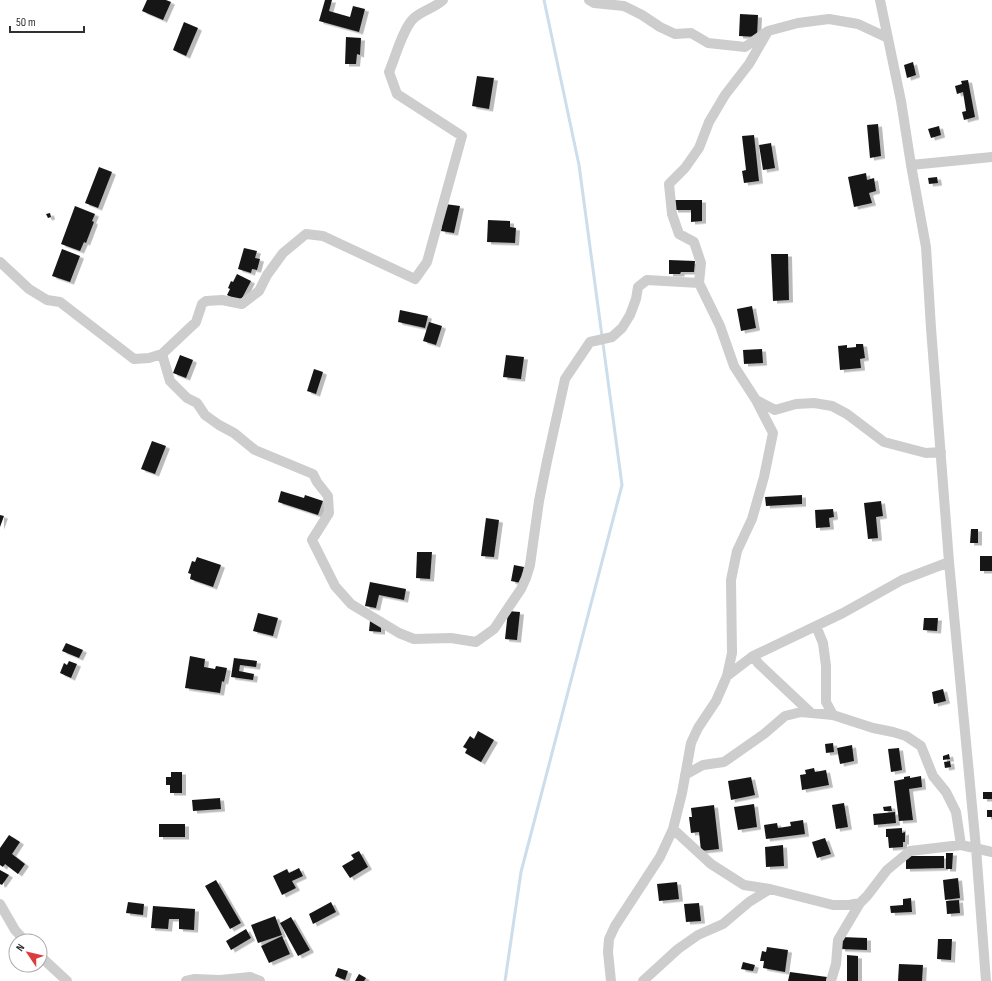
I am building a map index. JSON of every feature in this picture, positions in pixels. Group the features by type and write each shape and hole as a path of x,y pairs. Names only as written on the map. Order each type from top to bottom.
{"street":[{"path":"0,262 29,290 47,300 60,302 134,359 149,358 162,354 196,322 202,304 206,301 222,300 242,304 259,291 267,275 283,253 306,234 323,236 415,279 427,262 462,136 397,94 389,72 408,24 424,11 439,5 443,0"},
{"path":"589,0 594,3 624,6 675,34 691,33 708,42 745,47 768,31 798,23 829,19 858,24 888,38"},
{"path":"880,0 902,107 926,247 949,562 976,848 986,981"},
{"path":"611,981 608,952 609,939 615,926 660,856 673,829 682,794 691,744 698,728 716,701 727,676 732,653 731,580 737,551 752,519 764,477 773,433 756,400 734,366 720,326 699,283 701,263 694,242 679,234 672,214 669,184 685,168 699,148 709,122 725,95 749,64 768,31"},
{"path":"911,165 992,157"},
{"path":"162,354 170,381 186,398 197,403 205,415 234,433 255,450 313,474 317,482 328,496 329,513 312,540 335,586 351,604 399,634 414,639 451,638 476,642 494,628 521,589 526,578 530,565 547,461 565,378 590,342 612,337 622,328 630,315 636,299 638,287 647,280 699,283"},
{"path":"756,400 775,410 796,404 814,402 832,406 847,414 884,442 902,448 926,453 941,452"},
{"path":"727,676 754,656 843,613 902,580 949,562"},
{"path":"816,626 823,643 826,666 826,702 833,715"},
{"path":"754,656 758,663 811,713"},
{"path":"685,774 703,765 724,762 764,734 785,716 801,712 833,715 866,726 906,736 921,746 933,776 946,792 956,812 961,845"},
{"path":"673,829 711,864 744,885 770,889 833,905 860,903"},
{"path":"831,981 836,964 838,940 860,903 887,870 910,851 961,845 992,852"},
{"path":"643,981 678,949 698,935 723,924 749,902 770,889"},
{"path":"0,904 17,933"},
{"path":"48,963 67,981"},
{"path":"186,981 195,979 220,980 250,977 260,981"}],"building":[{"path":"147,0 166,0 171,2 163,20 142,11"},
{"path":"325,0 332,0 329,11 350,17 353,6 365,9 359,32 319,21"},
{"path":"740,14 758,15 757,37 739,36"},
{"path":"184,22 198,28 186,56 173,50"},
{"path":"346,37 361,38 360,55 357,54 356,64 345,64"},
{"path":"913,62 916,75 907,78 904,65"},
{"path":"477,76 494,78 489,109 472,106"},
{"path":"968,80 975,117 964,120 962,112 966,111 963,92 957,94 955,86 962,84 961,81"},
{"path":"878,124 881,156 870,158 867,125"},
{"path":"939,126 941,135 931,138 928,129"},
{"path":"754,135 759,181 744,183 742,171 746,170 742,136"},
{"path":"771,143 775,168 763,170 759,145"},
{"path":"99,167 112,172 98,208 85,203"},
{"path":"866,173 867,180 874,178 876,191 869,193 872,203 854,207 848,177"},
{"path":"937,177 938,183 929,184 928,178"},
{"path":"674,200 702,200 702,221 691,222 691,210 674,210"},
{"path":"445,204 460,206 454,233 441,231"},
{"path":"75,206 95,214 92,221 94,222 86,243 84,242 80,251 61,244"},
{"path":"50,213 51,217 48,218 46,214"},
{"path":"488,220 510,221 510,227 516,228 515,243 487,242"},
{"path":"244,248 257,251 255,258 260,259 257,270 252,269 251,273 238,269"},
{"path":"62,249 80,256 70,282 52,276"},
{"path":"771,254 788,254 789,300 773,301"},
{"path":"669,260 695,261 694,272 669,274"},
{"path":"237,274 251,281 240,302 227,295 230,289 228,288 231,281 233,282"},
{"path":"752,306 756,328 741,331 737,309"},
{"path":"400,310 428,316 425,328 398,322"},
{"path":"429,322 442,326 436,345 423,341"},
{"path":"856,344 863,344 865,358 860,359 861,368 840,370 838,346 847,345 847,348 856,347"},
{"path":"762,349 763,363 744,364 743,350"},
{"path":"180,355 193,360 186,378 173,373"},
{"path":"506,355 524,357 521,379 503,377"},
{"path":"314,369 323,372 316,394 307,391"},
{"path":"152,441 166,446 155,474 141,469"},
{"path":"281,491 304,498 305,495 323,501 318,515 278,502"},
{"path":"802,495 802,504 766,506 765,497"},
{"path":"881,501 883,516 876,517 878,538 868,539 864,503"},
{"path":"833,509 834,517 829,518 830,527 816,528 815,510"},
{"path":"0,515 4,516 0,527"},
{"path":"486,518 499,520 494,557 481,556"},
{"path":"971,529 978,529 978,543 970,543"},
{"path":"417,552 432,552 430,579 416,578"},
{"path":"980,556 992,556 992,571 980,571"},
{"path":"197,557 221,565 213,587 190,579 191,574 188,573 192,561 195,562"},
{"path":"514,565 524,567 521,583 511,581"},
{"path":"370,582 406,589 404,600 379,595 376,608 365,606"},
{"path":"508,611 520,612 517,640 505,639"},
{"path":"258,613 278,618 273,636 253,631"},
{"path":"924,618 938,618 937,631 923,630"},
{"path":"370,621 381,622 381,632 369,631"},
{"path":"66,643 83,650 79,658 62,651"},
{"path":"190,656 205,659 204,667 215,669 216,666 227,668 224,682 222,681 220,693 185,688"},
{"path":"234,658 257,661 256,667 240,665 239,671 254,674 253,680 231,677"},
{"path":"69,661 77,664 71,678 60,673 64,663 67,665"},
{"path":"943,689 946,701 934,704 932,692"},
{"path":"478,731 494,740 481,762 465,753 467,749 463,747 470,736 474,739"},
{"path":"833,743 834,752 826,753 825,744"},
{"path":"852,745 854,761 840,764 837,748"},
{"path":"899,748 902,770 891,772 888,749"},
{"path":"949,754 950,759 943,760 943,756"},
{"path":"950,761 951,767 945,768 944,762"},
{"path":"814,768 815,772 826,770 829,785 802,790 800,775 806,774 805,770"},
{"path":"171,772 182,772 182,793 170,793 170,785 166,785 166,777 171,777"},
{"path":"910,776 910,778 921,776 922,787 909,789 913,820 899,821 894,781"},
{"path":"751,777 755,795 731,800 728,781"},
{"path":"983,792 992,792 992,799 983,799"},
{"path":"220,798 221,809 193,811 192,800"},
{"path":"844,803 848,827 836,829 832,805"},
{"path":"754,804 757,827 738,830 734,807"},
{"path":"714,805 719,849 701,851 699,832 691,833 689,817 692,817 691,808"},
{"path":"891,806 892,811 884,811 883,807"},
{"path":"987,810 992,810 992,817 987,817"},
{"path":"895,812 896,823 874,825 873,814"},
{"path":"803,820 805,834 766,839 764,825 777,823 778,828 791,826 790,822"},
{"path":"159,824 185,824 185,837 159,837"},
{"path":"902,828 902,833 905,832 905,842 903,842 903,847 889,848 888,837 886,837 886,829"},
{"path":"9,835 20,842 12,854 25,864 18,874 5,864 3,867 0,865 0,848"},
{"path":"825,838 831,854 817,858 812,842"},
{"path":"783,845 784,866 766,867 765,847"},
{"path":"359,851 368,867 350,878 342,866 354,859 351,855"},
{"path":"946,853 953,853 952,869 946,869"},
{"path":"906,856 944,856 944,868 906,869"},
{"path":"299,868 303,876 292,881 296,888 282,895 273,876 287,869 289,873"},
{"path":"0,870 9,875 2,885 0,884"},
{"path":"958,878 960,898 945,900 943,880"},
{"path":"216,880 241,923 230,929 205,886"},
{"path":"677,882 679,899 659,901 657,884"},
{"path":"911,898 912,912 891,913 890,906 903,905 903,899"},
{"path":"959,900 960,913 947,914 946,901"},
{"path":"128,902 144,904 143,915 126,913"},
{"path":"331,902 336,912 313,924 309,914"},
{"path":"699,903 701,921 686,922 684,904"},
{"path":"153,906 195,909 194,930 179,929 179,919 169,919 168,929 151,928"},
{"path":"275,916 282,935 258,943 251,925"},
{"path":"291,917 310,950 298,956 280,923"},
{"path":"246,929 251,938 231,950 226,941"},
{"path":"282,936 290,954 269,963 261,946"},
{"path":"841,937 867,938 867,950 841,949"},
{"path":"938,939 952,939 951,960 937,959"},
{"path":"767,947 788,950 785,972 763,968 764,961 760,961 762,951 766,952"},
{"path":"847,955 858,956 858,981 847,981"},
{"path":"743,962 755,965 753,971 741,969"},
{"path":"899,964 923,965 922,981 898,981"},
{"path":"338,968 348,971 345,980 335,976"},
{"path":"790,972 827,977 826,981 788,981"},
{"path":"359,974 366,978 364,981 355,981"}],"waterway":[{"path":"505,981 521,872 622,485 579,165 544,0"}]}
